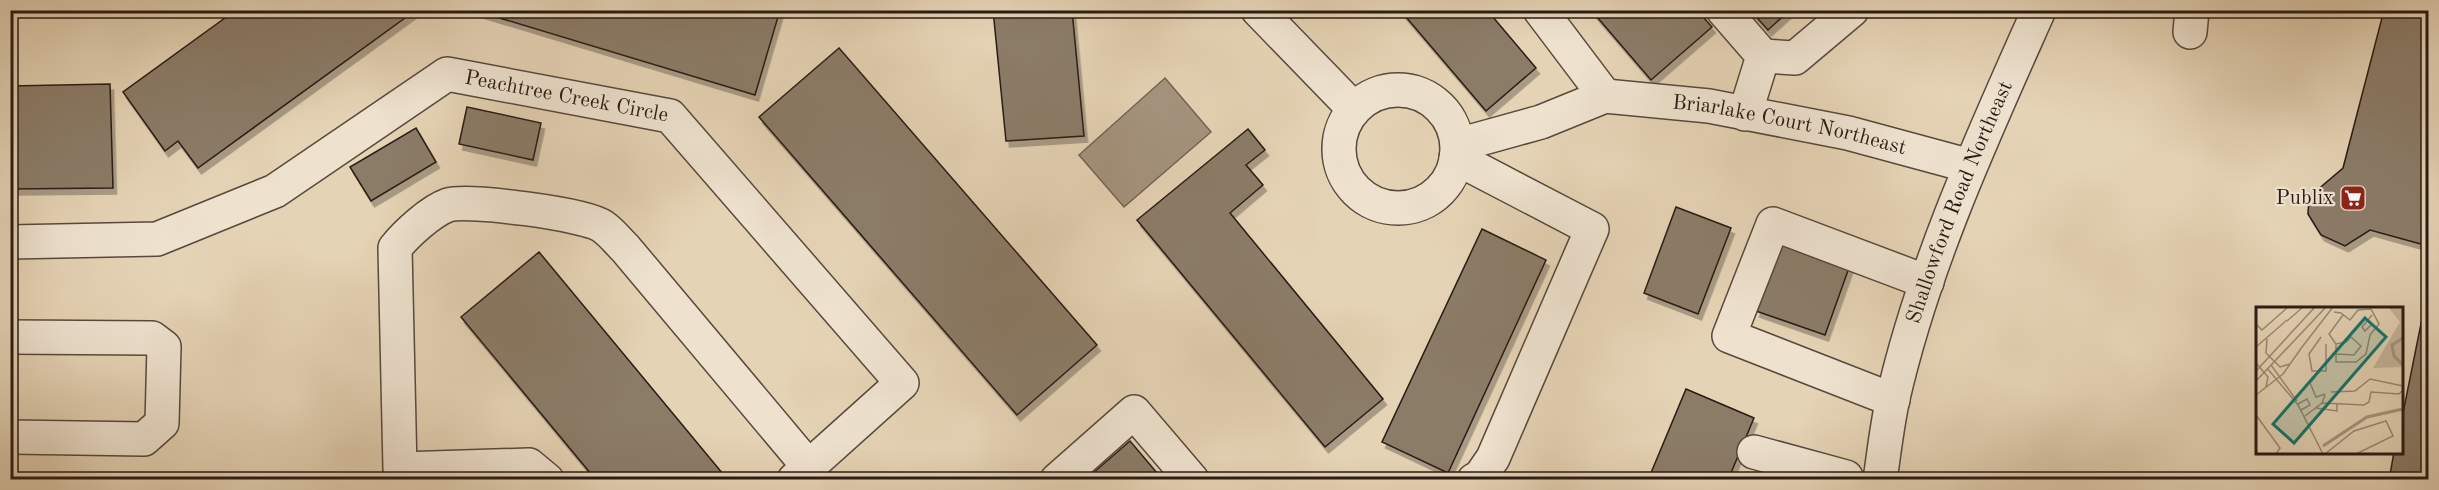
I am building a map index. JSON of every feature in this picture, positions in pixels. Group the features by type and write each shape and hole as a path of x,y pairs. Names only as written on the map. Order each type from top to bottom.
{"street":[{"path":"1258,10 1354,109"},
{"path":"1540,10 1605,96"},
{"path":"1723,10 1763,56 1795,58 1852,10"},
{"name":"Shallowford Road Northeast","path":"1880,480 1893,400 1927,282 1970,166 2039,10"},
{"path":"1744,114 1763,56"},
{"name":"Peachtree Creek Circle","path":"10,242 157,239 275,191 447,74 670,116 902,382 801,473"},
{"path":"1389,90 1409,90 1428,98 1443,110 1453,127 1457,152 1448,182 1436,196 1419,205 1400,209 1381,207 1364,198 1349,184 1341,165 1338,145 1343,126 1354,109 1370,96 1389,90"},
{"name":"Briarlake Court Northeast","path":"1457,152 1605,96 1709,106 1848,134 1970,166"},
{"path":"1457,152 1592,229 1493,458 1480,477 1474,480"},
{"path":"547,480 530,465 400,469 398,289 395,248 408,230 448,205 478,204 579,217 602,225 625,248 801,473"},
{"path":"1893,400 1729,336 1773,224 1927,282"},
{"path":"10,337 152,338 164,347 162,423 144,439 10,437"},
{"name":"Shallowford Road Northeast","path":"1846,478 1893,400"},
{"path":"1056,480 1134,412 1192,480"},
{"path":"1754,452 1846,478"}],"shaded area":[{"path":"1165,78 1211,132 1124,207 1079,155"}],"building":[{"path":"236,10 416,10 198,168 178,141 165,151 123,92"},
{"path":"473,10 780,10 755,95"},
{"path":"993,10 1072,10 1084,136 1006,141"},
{"path":"1400,10 1487,10 1536,68 1486,111"},
{"path":"1591,10 1697,10 1712,27 1651,80"},
{"path":"1750,10 1790,10 1768,30"},
{"path":"2384,10 2428,10 2428,246 2370,230 2345,246 2321,235 2308,214 2309,197 2343,168"},
{"path":"839,48 1097,345 1017,415 759,117"},
{"path":"110,84 113,188 10,189 10,86"},
{"path":"467,107 541,123 533,160 459,144"},
{"path":"416,128 436,162 371,201 350,167"},
{"path":"1248,129 1265,150 1246,165 1263,185 1230,213 1383,399 1325,447 1137,220"},
{"path":"1676,207 1731,228 1698,314 1644,293"},
{"path":"1482,229 1546,260 1448,473 1382,442"},
{"path":"1780,240 1850,265 1825,335 1756,311"},
{"path":"539,252 728,480 596,480 461,317"},
{"path":"2428,289 2428,480 2389,480 2394,454 2403,454 2403,413"},
{"path":"1686,389 1754,418 1728,480 1648,480"},
{"path":"1130,441 1163,480 1085,480"}],"place":[{"name":"Publix","path":"2353,198"}]}
